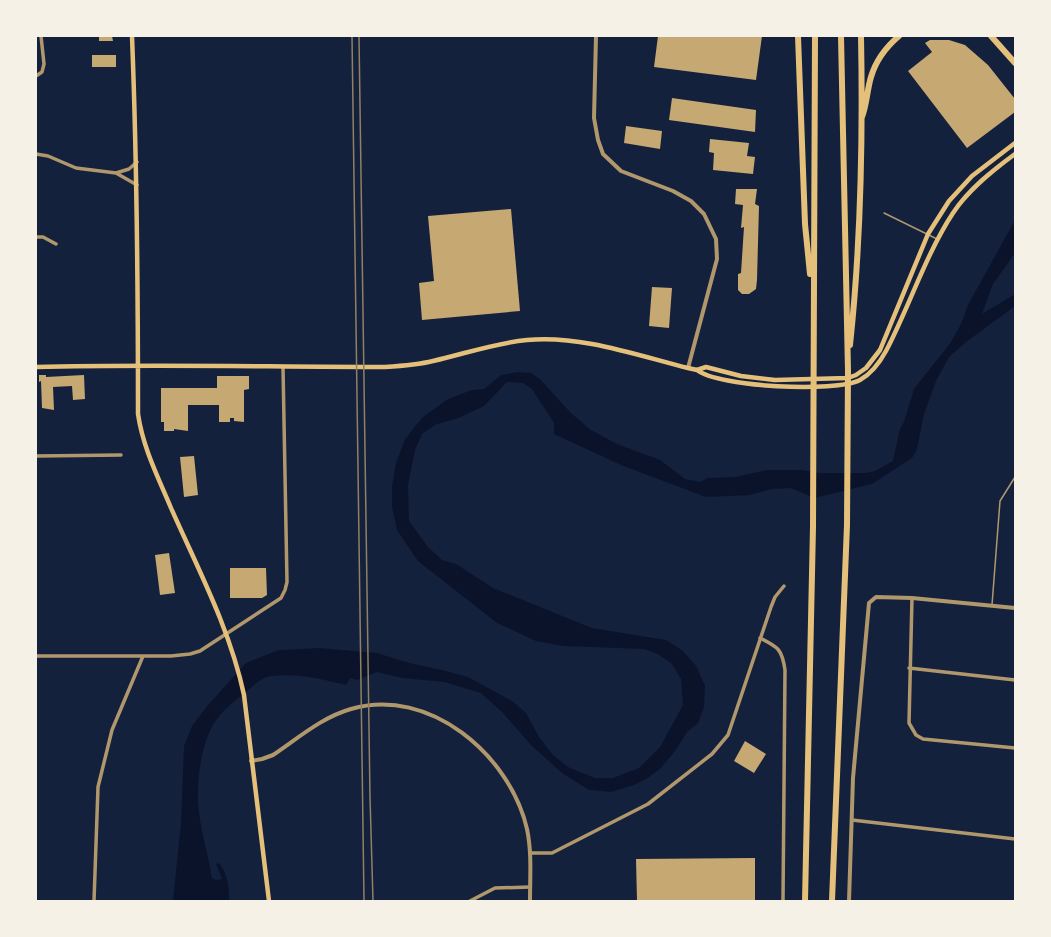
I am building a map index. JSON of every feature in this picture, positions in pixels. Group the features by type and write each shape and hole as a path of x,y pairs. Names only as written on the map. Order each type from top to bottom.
{"highway":[{"path":"798,36 805,224 813,312"},
{"path":"804,901 813,527 815,36"},
{"path":"832,901 847,525 848,371 841,36"},
{"path":"848,371 858,242 862,119 861,36"},
{"path":"862,119 866,108 871,76 886,47 899,36"},
{"path":"991,36 1015,62"}],"main road":[{"path":"132,36 137,162 138,414 145,449 214,604 231,648 244,695 269,901"},
{"path":"697,370 706,367 741,376 775,380 826,379 856,376 866,368 880,350 928,234 949,201 972,176 1015,143"},
{"path":"36,367 138,365 283,367 411,365 500,344 528,340 567,340 697,370 702,374 739,383 827,386 859,380 875,367 886,351 938,240 953,212 973,188 1015,154"}],"street":[{"path":"36,76 42,72 44,64 41,36"},
{"path":"596,36 594,118 598,140 603,154 621,171 673,191 691,201 704,214 716,239 717,259 688,368"},
{"path":"36,154 48,156 76,168 116,173 137,185"},
{"path":"116,173 129,169 137,162"},
{"path":"36,237 43,237 56,244"},
{"path":"36,656 143,656 190,654 210,645 247,622 281,598 286,587 283,367"},
{"path":"36,456 121,454"},
{"path":"530,853 552,853 648,804 712,754 728,735 775,597 784,586"},
{"path":"849,901 853,778 869,603 876,597 912,598 1015,608"},
{"path":"912,598 909,668 909,723 916,735 923,739 1015,748"},
{"path":"760,638 776,646 783,654 785,670 783,901"},
{"path":"94,901 98,787 112,730 143,656"},
{"path":"909,668 1015,680"},
{"path":"251,761 262,760 273,755 336,715 364,706 396,706 410,708 437,718 464,734 480,747 505,777 514,794 522,816 530,853 530,901"},
{"path":"852,820 1015,838"},
{"path":"470,901 488,890 495,888 530,887"}],"lane":[{"path":"884,212 938,240"},
{"path":"992,606 1000,502 1015,477"}],"water":[{"path":"1015,220 1015,253 993,284 982,314 1015,294 1015,306 966,342 949,357 936,381 924,414 917,449 912,458 872,484 814,498 791,488 772,489 750,495 706,497 621,465 554,434 554,423 532,389 523,383 507,382 484,406 461,417 435,425 422,434 415,450 408,485 409,521 428,547 442,560 456,564 493,588 592,628 666,640 683,651 696,666 705,686 704,707 698,723 687,732 676,750 661,768 648,778 634,785 611,792 589,790 562,773 531,745 502,712 481,693 444,682 402,678 377,672 357,680 350,678 346,685 300,676 281,675 268,677 261,680 231,704 217,719 204,747 198,780 199,810 212,878 216,880 222,879 216,864 219,863 224,871 227,881 229,901 173,901 181,823 184,746 192,726 208,705 246,663 279,650 320,648 377,653 409,663 468,677 512,701 526,713 539,737 552,754 568,767 595,778 613,778 639,768 660,747 683,705 681,679 672,664 658,654 644,649 563,646 536,641 497,623 418,561 397,530 392,507 392,486 396,463 405,439 423,417 448,399 472,390 484,389 501,375 518,372 531,373 540,379 571,413 591,430 617,444 660,460 685,479 701,482 707,478 735,477 767,470 802,470 819,473 866,473 875,471 893,461 900,429 904,422 914,389 951,342 961,324 968,305"}],"building":[{"path":"99,36 112,36 113,41 99,41"},
{"path":"658,36 762,36 756,80 654,67"},
{"path":"930,40 949,40 965,45 988,65 1015,99 1015,112 967,148 908,71 932,52 925,43"},
{"path":"92,55 116,55 116,67 92,67"},
{"path":"672,98 756,110 755,132 669,120"},
{"path":"626,126 662,131 660,149 624,143"},
{"path":"710,139 749,143 747,156 755,157 753,174 713,170 714,153 709,152"},
{"path":"736,189 757,189 755,204 759,206 757,280 756,289 749,294 742,294 738,290 738,274 741,273 744,227 741,228 743,205 735,204"},
{"path":"511,209 520,311 422,320 419,283 434,281 428,216"},
{"path":"652,287 672,288 669,328 649,326"},
{"path":"39,375 46,375 46,377 84,375 85,399 73,400 72,386 53,387 54,410 42,408 41,381 39,382"},
{"path":"217,376 249,376 249,389 244,390 244,422 234,421 234,418 230,418 230,422 219,422 219,405 188,405 188,431 174,429 174,431 164,431 164,422 161,422 161,388 217,388"},
{"path":"194,456 198,495 184,497 180,457"},
{"path":"169,553 175,593 160,595 155,555"},
{"path":"230,568 266,568 267,595 262,598 230,598"},
{"path":"745,741 766,754 754,773 734,761"},
{"path":"755,858 755,901 637,901 636,859"}],"railway":[{"path":"352,36 364,901"},
{"path":"359,36 370,797 373,901"}]}
